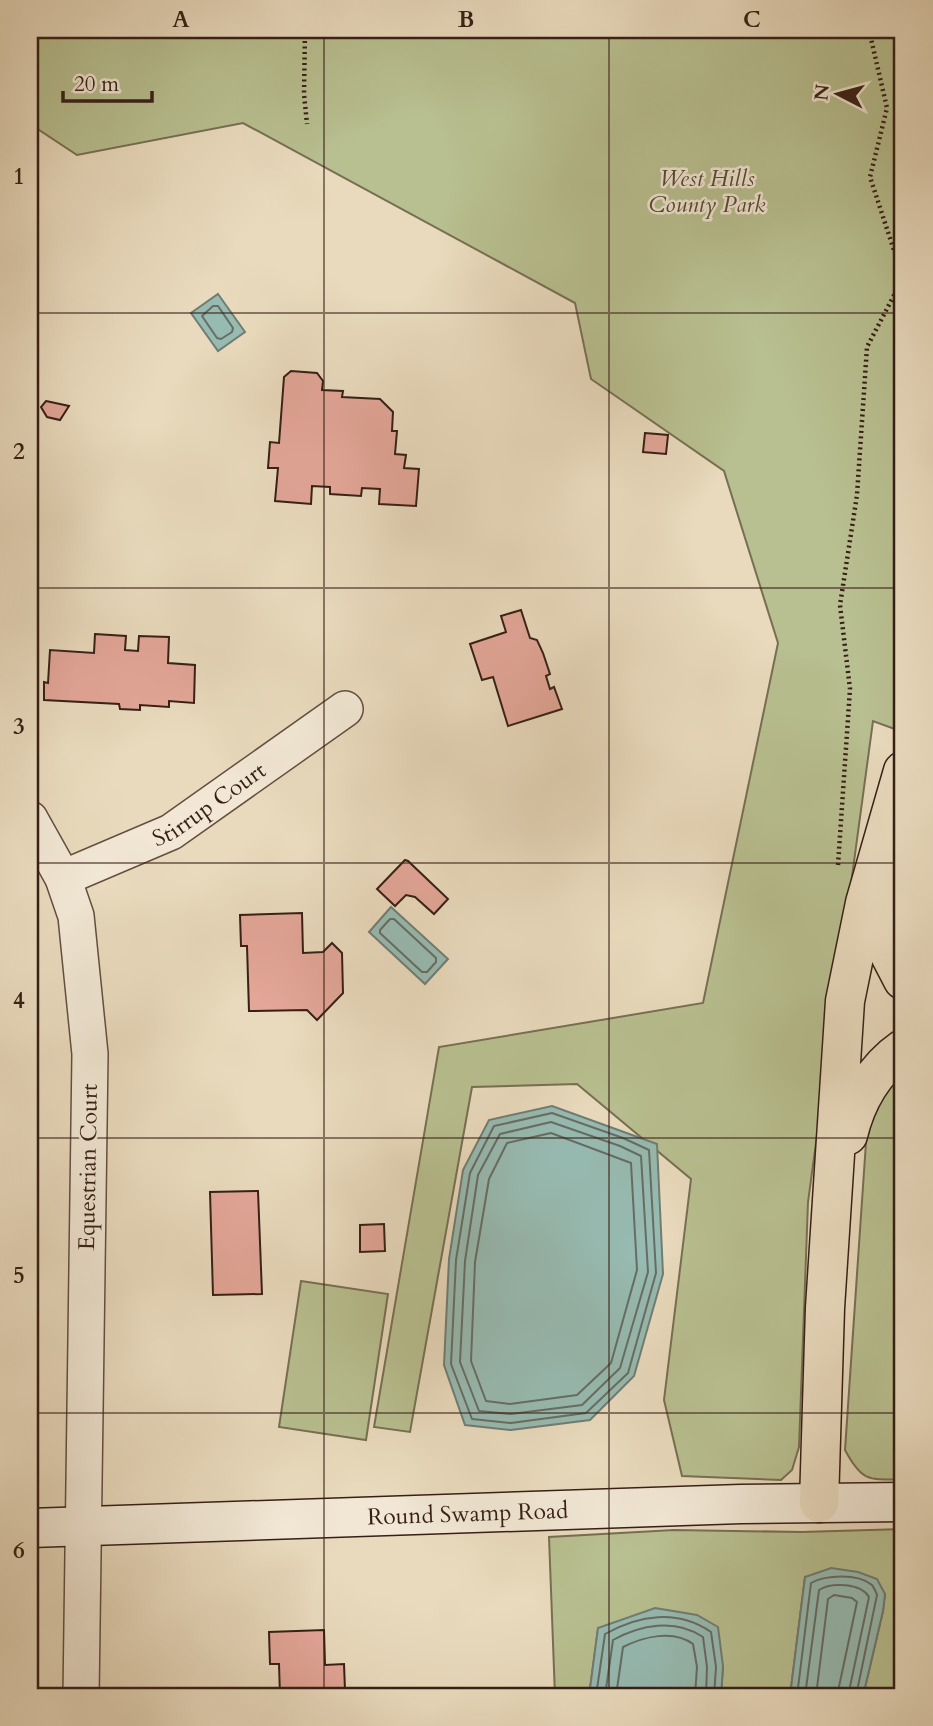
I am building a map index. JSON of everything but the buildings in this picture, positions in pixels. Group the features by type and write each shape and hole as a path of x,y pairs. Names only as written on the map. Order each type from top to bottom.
{"highway":[{"path":"898,788 888,912 890,955 903,980"},
{"path":"820,1503 825,1308 845,1002 865,903 898,788"},
{"path":"832,1212 853,1115 866,1089 881,1069 903,1049"}],"street":[{"name":"Stirrup Court","path":"63,877 171,832 345,709"},
{"name":"Equestrian Court","path":"30,819 63,877 76,916 90,1054 80,1696"},
{"name":"Round Swamp Road","path":"30,1528 903,1502"}],"path":[{"path":"305,30 304,94 307,124"},
{"path":"869,30 887,108 870,177 903,278"}],"green space":[{"name":"West Hills County Park","path":"30,30 903,30 903,732 873,721 808,1202 799,1447 792,1470 781,1480 682,1476 664,1400 691,1179 577,1084 472,1087 410,1432 374,1427 439,1047 703,1003 778,643 724,471 591,379 575,303 243,123 77,155 30,124"},
{"path":"903,1063 903,1479 874,1479 856,1468 845,1450 868,1113"},
{"path":"301,1281 388,1294 366,1440 279,1427"},
{"path":"903,1529 903,1696 863,1696 885,1594 805,1577 790,1696 721,1696 723,1666 598,1629 589,1696 555,1696 549,1537 674,1530 802,1532"}],"water":[{"path":"218,294 245,332 218,351 191,313"},
{"path":"391,907 448,959 425,984 369,932"},
{"path":"552,1106 657,1144 663,1274 634,1376 590,1420 511,1430 465,1425 444,1365 449,1259 463,1170 489,1120"},
{"path":"831,1568 858,1572 877,1579 885,1594 863,1696 790,1696 805,1577"},
{"path":"655,1608 697,1615 718,1627 723,1666 721,1696 589,1696 598,1628"}]}
